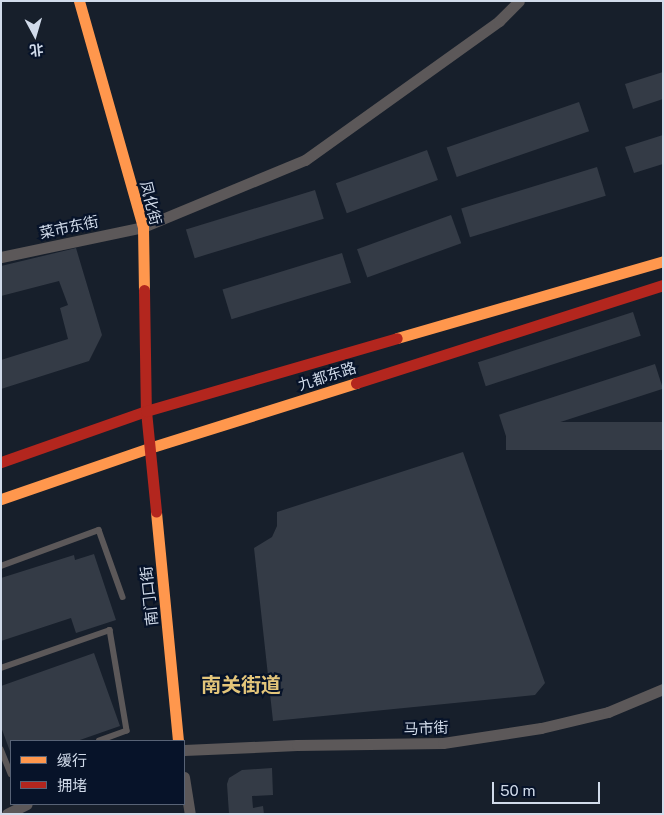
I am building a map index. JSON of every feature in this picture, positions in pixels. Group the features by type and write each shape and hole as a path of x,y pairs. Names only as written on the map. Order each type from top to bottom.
{"main road":[{"name":"凤化街","path":"79,1 144,227 146,411 150,448"},
{"name":"九都东路","path":"1,462 146,411 663,261"},
{"name":"九都东路","path":"1,499 150,448 663,285"},
{"name":"南门口街","path":"150,448 178,740"}],"street":[{"name":"菜市东街","path":"1,257 144,227 305,160 499,21 519,1"},
{"name":"马市街","path":"185,750 297,745 443,744 541,728 608,712 663,689"},
{"path":"185,783 190,814"},
{"path":"6,814 25,805"}],"lane":[{"path":"1,566 99,530 122,597"},
{"path":"1,668 110,630 127,731 103,740"},
{"path":"1,749 10,772"}],"building":[{"path":"663,72 663,99 633,109 625,84"},
{"path":"579,102 589,131 457,177 447,148"},
{"path":"663,135 663,164 634,173 625,147"},
{"path":"427,150 438,180 347,213 336,183"},
{"path":"597,167 606,196 470,237 461,209"},
{"path":"315,190 324,219 195,258 186,229"},
{"path":"451,215 461,243 367,277 357,249"},
{"path":"76,248 102,335 89,361 1,389 1,360 68,339 60,308 68,305 59,281 1,296 1,266"},
{"path":"342,253 351,283 232,319 222,290"},
{"path":"633,312 641,336 486,386 478,362"},
{"path":"655,364 663,389 507,439 499,415"},
{"path":"506,422 663,422 663,450 506,450"},
{"path":"463,452 545,683 535,695 273,721 254,548 272,537 277,526 277,512"},
{"path":"94,554 116,620 76,633 71,618 1,641 1,578 74,555 75,560"},
{"path":"94,653 120,726 80,740 10,740 10,751 1,727 1,686"},
{"path":"272,768 273,795 252,796 253,808 263,806 264,814 229,814 227,784 229,778 242,770"}],"traffic: slow":[{"path":"79,1 143,227 144,290"},
{"path":"397,338 663,261"},
{"path":"1,499 149,448 356,383"},
{"path":"156,512 178,740"}],"traffic: jam":[{"path":"356,383 663,285"},
{"path":"144,290 146,411 156,512"},
{"path":"1,462 146,411 397,338"}],"district":[{"name":"南关街道","path":"241,685"}]}
